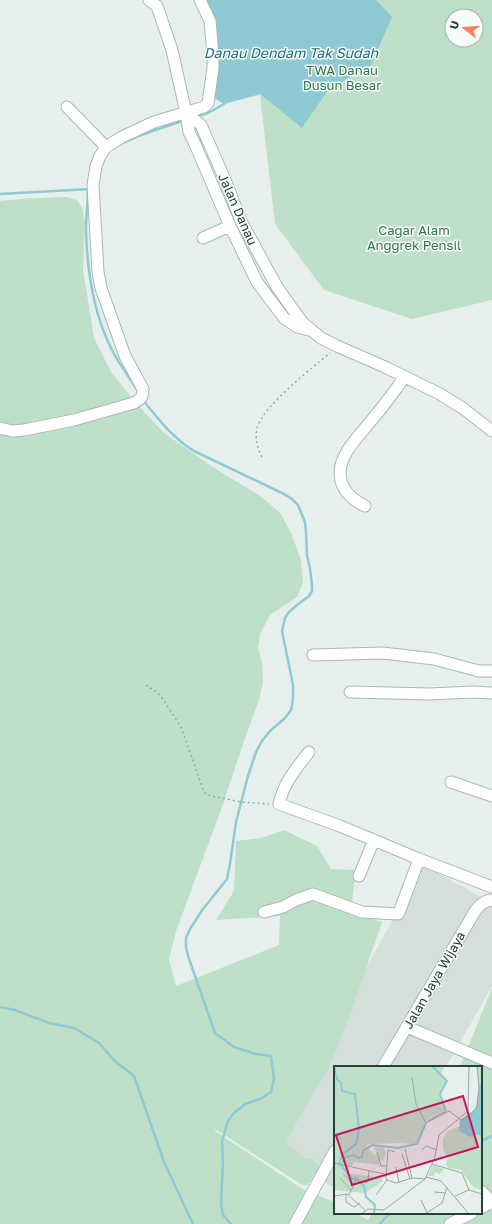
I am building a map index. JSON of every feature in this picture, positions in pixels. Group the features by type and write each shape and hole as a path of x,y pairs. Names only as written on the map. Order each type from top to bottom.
{"street":[{"path":"150,0 157,6 172,50 189,119"},
{"path":"0,428 18,431 74,420 134,403 142,396 142,385 125,356 101,288 98,272 93,189 96,166 106,147 138,129 154,122 189,119 204,107 209,99 213,68 212,38 210,21 200,0"},
{"path":"67,107 106,147"},
{"name":"Jalan Danau","path":"312,331 298,327 284,318 264,294 257,282 230,226 189,132 189,119 201,125 241,221 277,287 303,323 322,338 337,346 385,367 440,394 464,409 492,431"},
{"path":"203,238 230,226"},
{"path":"365,506 355,501 346,492 341,482 342,464 345,455 356,439 405,377"},
{"path":"313,655 383,653 434,659 479,671 492,671"},
{"path":"350,692 430,694 474,692 492,693"},
{"path":"309,752 287,782 279,804 314,816 492,887"},
{"path":"451,782 492,796"},
{"path":"359,876 374,840"},
{"path":"264,912 283,907 296,900 313,894 362,912 398,914 419,859"},
{"name":"Jalan Jaya Wijaya","path":"384,1066 478,907 485,901 492,900"},
{"path":"407,1027 492,1063"},
{"path":"295,1224 334,1153"},
{"path":"482,1192 492,1202 482,1207"},
{"path":"450,1224 470,1214"}],"path":[{"path":"262,457 256,440 261,418 281,396 337,346"},
{"path":"146,685 158,693 181,727 204,792 207,795 241,802 279,804"}],"shaded area":[{"path":"423,865 492,903 492,986 447,1066 334,1066 334,1187 266,1149"}],"green space":[{"path":"200,0 492,0 492,300 412,319 324,290 275,224 260,95 224,104"},
{"path":"67,197 77,200 82,208 85,221 83,269 94,338 111,372 143,411 164,433 219,471 262,497 281,514 291,533 301,560 303,582 297,597 270,615 260,634 258,648 262,662 263,682 259,700 221,810 176,931 169,959 176,986 279,945 280,916 216,920 234,891 236,841 261,838 284,830 317,846 331,869 356,870 351,911 382,922 350,1015 328,1070 312,1095 286,1142 304,1158 313,1160 318,1164 317,1172 307,1185 302,1185 215,1129 215,1131 304,1190 334,1202 334,1214 357,1214 368,1220 371,1214 482,1214 482,1066 460,1066 492,988 492,1224 0,1224 0,201 30,198"}],"water":[{"name":"Danau Dendam Tak Sudah","path":"200,0 376,0 392,17 371,65 328,90 302,128 260,94 224,104 209,95 213,55"}],"waterway":[{"path":"195,117 208,113 224,104"},
{"path":"120,144 185,120"},
{"path":"88,189 86,224 87,244 95,305 111,348 137,390"},
{"path":"0,194 90,189"},
{"path":"143,400 172,434 186,446 284,494 298,505 305,522 307,556 312,585 312,591 309,596 289,612 285,618 282,631 293,685 291,710 285,718 270,731 256,752 236,822 227,879 203,909 186,938 188,956 215,1033 234,1047 256,1054 271,1056 274,1079 271,1092 260,1099 245,1104 233,1114 228,1121 222,1141 223,1161 221,1204 223,1215 231,1224"},
{"path":"0,1007 15,1010 49,1023 74,1028 99,1043 116,1062 134,1076 164,1162 193,1224"},
{"path":"482,1141 492,1136"},
{"path":"380,1224 387,1216 391,1214"}],"park label":[{"name":"TWA Danau Dusun Besar","path":"342,78"},
{"name":"Cagar Alam Anggrek Pensil","path":"414,238"}]}
